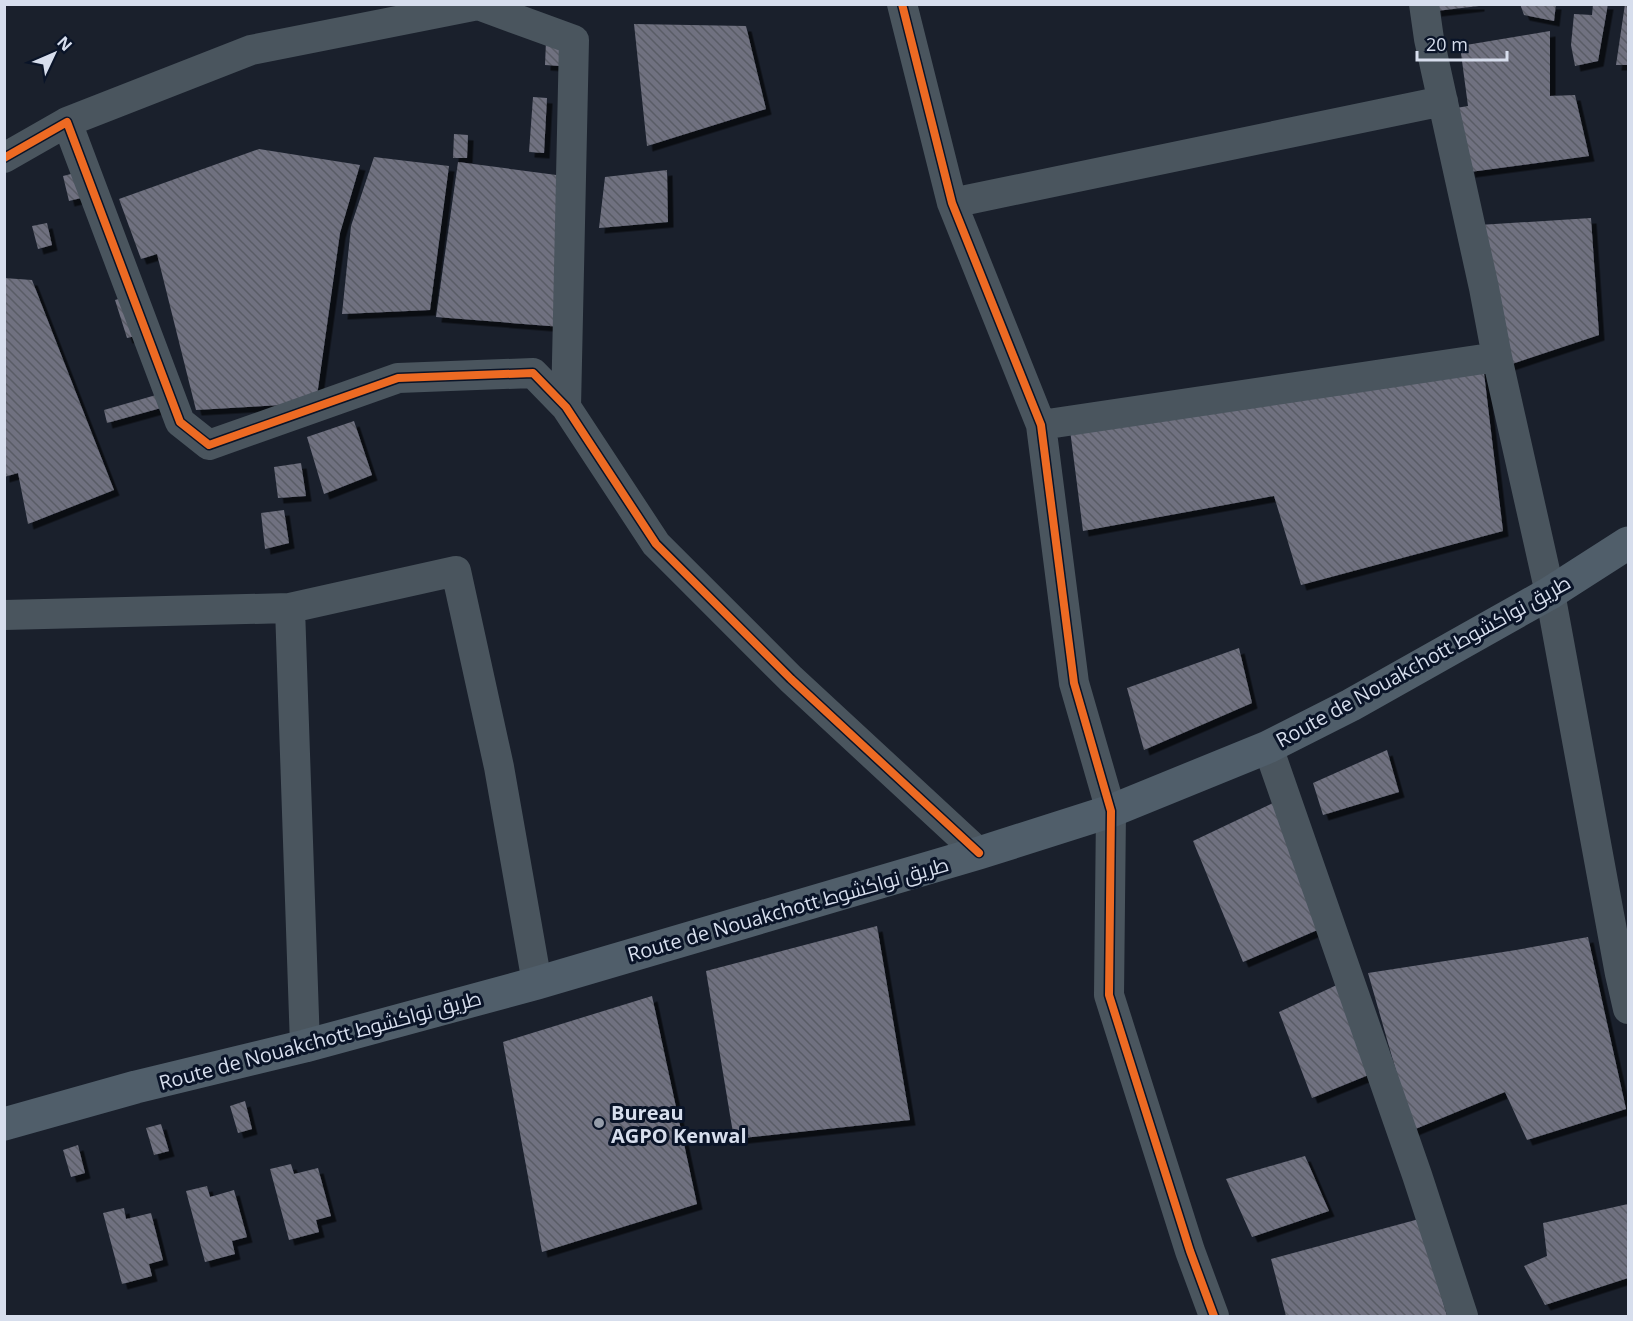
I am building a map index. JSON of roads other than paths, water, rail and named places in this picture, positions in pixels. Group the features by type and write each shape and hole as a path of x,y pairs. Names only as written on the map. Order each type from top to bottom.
{"highway":[{"name":"Route de Nouakchott طريق نواكشوط","path":"4,1124 537,983 979,853 1111,811 1268,747 1351,705 1550,593 1629,543"}],"street":[{"path":"902,4 952,203 1041,425 1074,683 1111,811 1109,995 1190,1251 1214,1317"},
{"path":"1424,4 1429,39 1497,357 1550,593 1620,975 1629,1009"},
{"path":"4,158 67,122 250,50 478,5 574,40 566,407"},
{"path":"952,203 1443,102"},
{"path":"67,122 180,422 209,446 398,378 533,373 566,407 656,544 790,679 979,853"},
{"path":"1041,425 1497,357"},
{"path":"4,615 290,608 456,571 499,767 537,983"},
{"path":"290,608 304,1046"},
{"path":"1268,747 1413,1164 1463,1317"}],"place":[{"name":"Bureau AGPO Kenwal","path":"599,1123"}]}
